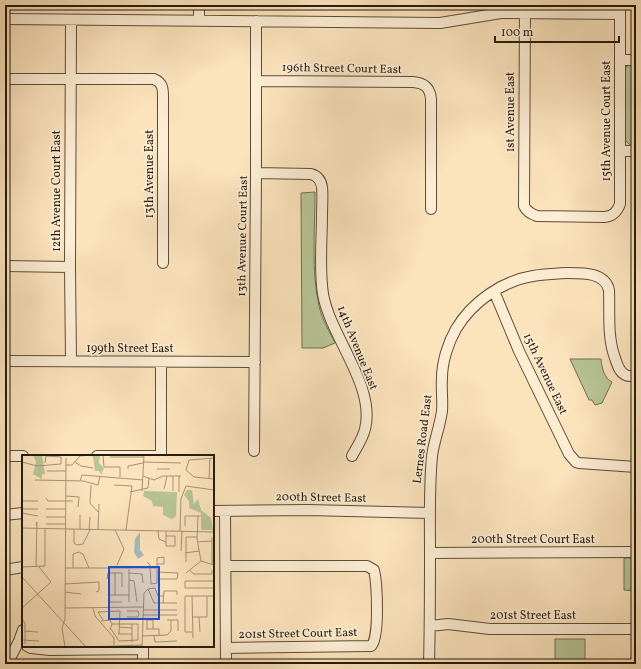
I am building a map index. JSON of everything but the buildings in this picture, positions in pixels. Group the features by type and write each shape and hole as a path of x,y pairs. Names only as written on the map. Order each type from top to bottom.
{"street":[{"path":"199,5 199,21"},
{"path":"5,19 440,23 524,9 620,9"},
{"name":"1st Avenue East","path":"524,9 524,206 530,214 537,216 605,217 612,216 615,212"},
{"name":"15th Avenue Court East","path":"615,212 620,204 620,9"},
{"name":"12th Avenue Court East","path":"71,20 71,361"},
{"name":"13th Avenue Court East","path":"254,451 256,21"},
{"path":"621,60 636,60"},
{"path":"5,78 71,78"},
{"name":"13th Avenue East","path":"71,78 154,79 163,86 163,263"},
{"name":"196th Street Court East","path":"256,81 413,82 427,87 430,92 431,99 431,209"},
{"path":"620,151 636,151"},
{"name":"14th Avenue East","path":"256,173 311,174 317,176 322,186 321,262 323,294 329,316 359,380 366,408 366,428 352,456"},
{"path":"5,266 70,267"},
{"name":"Lernes Road East","path":"430,513 432,453 442,412 443,364 456,328 482,299 500,287 516,280 532,276 552,274 576,273 594,275 602,278 608,283 609,327 612,348 617,365 626,376 636,376"},
{"name":"15th Avenue East","path":"494,291 519,350 569,454 576,462 579,463 636,467"},
{"name":"199th Street East","path":"5,361 255,362"},
{"path":"161,362 161,455"},
{"path":"5,456 22,456"},
{"name":"200th Street East","path":"214,511 308,510 430,513"},
{"path":"226,511 226,664"},
{"path":"5,515 22,513"},
{"path":"429,664 430,513"},
{"name":"200th Street Court East","path":"430,553 636,552"},
{"name":"201st Street Court East","path":"226,566 367,566 374,570 377,608 375,638 371,646 226,648"},
{"path":"5,570 22,567"},
{"name":"201st Street East","path":"430,626 448,624 490,629 636,629"},
{"path":"7,664 22,645"},
{"path":"28,647 50,650 143,648 143,664"}],"green space":[{"path":"636,65 636,146 628,143 623,136 624,72 625,67"},
{"path":"315,192 315,279 322,316 335,343 323,348 302,348 301,193"},
{"path":"570,359 601,359 605,375 612,382 602,403 595,405 592,400 589,400"},
{"path":"624,558 636,558 636,591 624,590"},
{"path":"555,639 585,639 585,664 555,664"}]}
